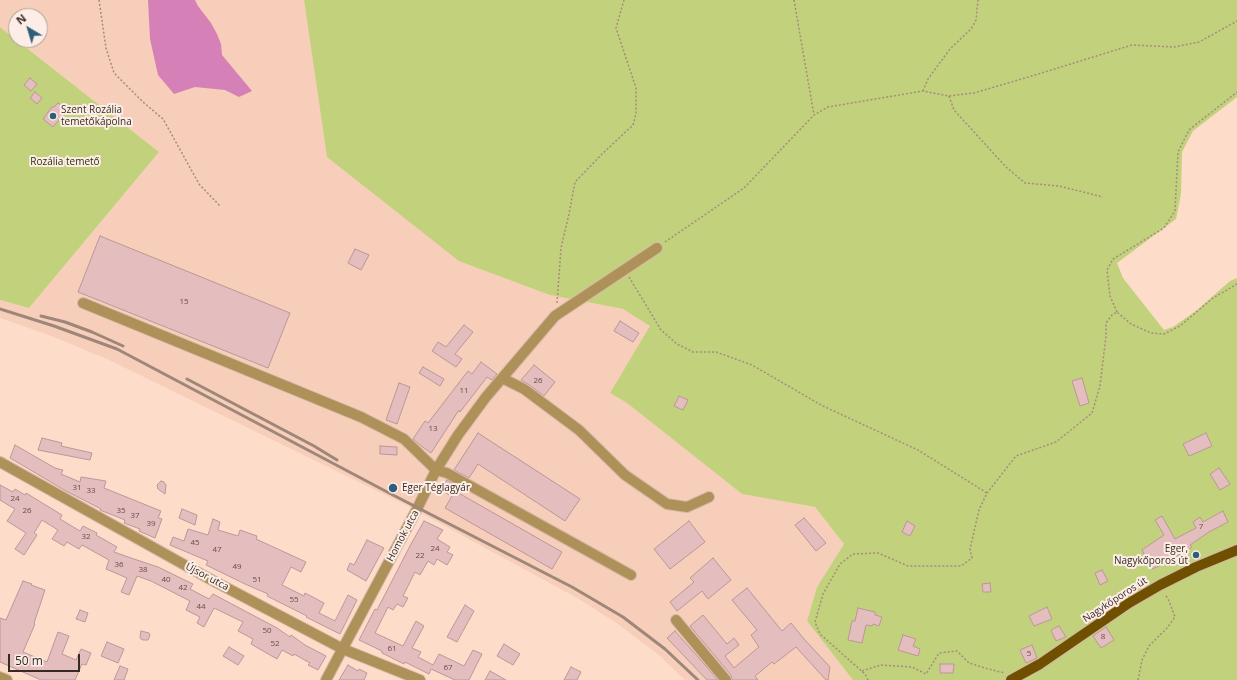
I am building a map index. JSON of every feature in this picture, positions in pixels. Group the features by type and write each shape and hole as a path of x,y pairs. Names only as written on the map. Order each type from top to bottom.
{"main road":[{"name":"Nagykőporos út","path":"1015,678 1055,654 1129,603 1160,585 1196,567 1237,550"}],"street":[{"name":"Homok utca","path":"326,680 418,507 436,470 458,435 502,378 552,320 657,248"},
{"path":"83,303 361,417 404,440 436,470 447,473 631,575"},
{"path":"502,378 524,389 580,430 625,474 667,504 687,507 709,497"},
{"name":"Újsor utca","path":"0,462 208,578 343,649 420,680"},
{"path":"676,620 726,680"},
{"path":"0,677 7,680"}],"path":[{"path":"99,0 106,48 114,73 143,102 163,119 199,184 220,206"},
{"path":"552,320 561,248 575,182 633,125 636,114 636,88 616,28 624,0"},
{"path":"794,0 814,115"},
{"path":"923,91 928,79 950,49 971,29 976,20 978,0"},
{"path":"657,248 744,188 814,115 828,107 923,91 949,96 974,93 1132,45 1174,47 1199,42 1237,22"},
{"path":"1237,92 1189,130 1178,152 1175,211 1164,228 1113,259 1107,270 1110,296 1117,312 1131,324 1151,334 1164,334 1180,326 1213,298 1237,284"},
{"path":"949,96 954,110 1006,167 1025,182 1058,186 1103,197"},
{"path":"624,270 661,330 677,344 693,352 716,352 752,365 823,406 918,450 987,493"},
{"path":"868,680 862,671 820,634 815,622 823,594 840,564 853,554 878,552 908,566 961,566 972,558 970,549 978,510 987,493 1016,456 1056,442 1092,413 1100,386 1106,336 1106,323 1112,315 1117,312"},
{"path":"1138,680 1142,660 1150,646 1167,628 1175,616 1160,585"},
{"path":"862,671 881,665 912,667 926,674 939,653 957,651 969,664 1015,678"}],"shaded area":[{"path":"0,0 304,0 327,157 550,295 623,309 651,326 610,393 627,403 742,494 815,507 844,544 817,587 807,621 853,680 685,680 660,656 618,624 579,599 410,507 109,360 49,335 0,318 0,300 29,308 159,152 27,48 48,48 48,8 8,8 8,33 0,27"},
{"path":"148,0 195,0 217,34 221,44 222,55 252,91 239,97 225,90 195,87 174,94 158,75 150,39"}],"green space":[{"path":"304,0 1237,0 1237,97 1193,131 1182,152 1181,194 1176,219 1117,263 1123,278 1164,330 1173,327 1197,310 1230,281 1237,278 1237,680 853,680 807,621 817,587 844,544 815,507 742,494 627,403 610,393 650,326 623,309 550,295 459,261 327,157"},
{"name":"Rozália temető","path":"0,27 8,33 8,48 27,48 159,152 29,308 0,300"}],"building":[{"path":"30,78 37,84 31,91 24,85"},
{"path":"35,92 42,98 37,104 30,98"},
{"name":"Szent Rozália temetőkápolna","path":"58,103 66,109 63,113 64,114 53,127 43,119 52,107"},
{"path":"100,236 290,313 268,368 78,292"},
{"path":"355,249 369,255 361,270 348,263"},
{"path":"620,321 639,333 633,342 614,331"},
{"path":"464,325 473,332 455,354 462,359 456,367 432,351 438,342 446,347"},
{"path":"481,362 497,374 492,380 487,377 460,412 459,410 431,453 413,439 425,421 428,423 468,371 472,374"},
{"path":"534,365 555,382 544,396 521,380"},
{"path":"423,367 444,379 440,386 419,373"},
{"path":"1082,378 1089,403 1080,406 1072,381"},
{"path":"399,383 410,387 397,424 386,420"},
{"path":"679,396 688,400 683,410 674,406"},
{"path":"478,433 580,499 565,521 478,464 469,478 454,470"},
{"path":"1206,433 1212,446 1189,456 1183,444"},
{"path":"42,438 62,443 61,446 92,453 90,460 38,450"},
{"path":"15,445 55,468 63,470 61,474 80,482 81,477 106,481 104,488 161,511 158,518 162,519 155,538 139,531 140,529 124,523 125,520 100,510 101,509 66,491 10,458"},
{"path":"380,446 397,447 397,455 380,454"},
{"path":"1219,468 1230,484 1220,490 1210,474"},
{"path":"447,480 456,485 449,495 441,489"},
{"path":"161,481 166,485 165,494 158,489 157,485"},
{"path":"0,485 13,492 15,489 25,495 26,493 62,515 60,519 80,531 83,526 97,533 96,535 117,547 114,552 158,567 193,584 190,589 209,599 213,594 277,628 290,637 291,635 305,645 326,656 318,670 308,665 310,663 294,654 293,656 282,650 277,659 251,644 253,639 238,631 243,622 214,608 204,627 197,623 200,617 186,610 190,601 151,581 137,576 129,595 121,592 127,578 106,569 109,560 82,545 79,549 67,542 64,546 52,539 58,530 42,520 34,533 37,535 24,555 15,549 26,533 7,521 15,509 0,500"},
{"path":"455,491 562,552 552,569 445,508"},
{"path":"182,509 197,515 195,525 179,518"},
{"path":"1223,511 1228,522 1209,532 1190,545 1192,547 1166,563 1152,569 1142,550 1164,535 1155,520 1162,516 1175,539 1196,528 1193,522 1200,517 1203,522"},
{"path":"804,518 826,543 816,551 795,525"},
{"path":"213,519 220,522 218,530 238,536 240,530 257,536 256,539 306,562 301,572 291,567 282,585 304,596 305,593 324,603 319,613 335,621 348,595 357,600 340,634 267,596 268,594 206,565 208,561 170,545 173,537 184,541 188,529 208,535"},
{"path":"424,521 443,530 437,539 450,547 447,552 453,555 447,565 437,559 434,565 428,561 420,575 415,572 403,596 408,598 403,607 397,604 393,610 388,607 375,633 403,646 416,621 424,626 412,648 421,652 418,657 433,665 439,654 464,666 473,650 482,654 469,680 455,680 431,669 429,674 405,662 404,664 359,640 375,609 377,610"},
{"path":"689,521 705,542 670,569 654,549"},
{"path":"907,521 915,526 910,536 902,532"},
{"path":"367,540 384,548 366,581 347,570 350,563 354,565"},
{"path":"713,558 731,580 708,599 702,591 677,611 670,602 694,582 690,578"},
{"path":"1102,570 1108,581 1100,585 1095,573"},
{"path":"23,581 45,590 34,623 35,624 23,652 47,662 58,632 69,636 62,654 76,660 81,649 91,653 86,665 82,664 75,680 41,680 0,662 0,618 6,620"},
{"path":"990,583 991,592 983,592 982,584"},
{"path":"747,588 782,631 791,623 830,667 828,680 826,680 796,647 774,664 772,662 755,676 758,680 732,680 731,675 690,626 703,615 727,644 734,638 739,645 725,656 734,668 759,647 751,635 757,630 732,600"},
{"path":"465,605 474,611 457,642 447,637"},
{"path":"1047,607 1052,619 1034,626 1029,616"},
{"path":"858,608 875,612 875,615 882,617 879,626 873,624 872,626 866,625 862,643 848,640 852,621 855,621"},
{"path":"80,610 88,613 85,622 76,619"},
{"path":"1059,626 1066,637 1056,641 1051,630"},
{"path":"1106,627 1114,640 1101,648 1093,636"},
{"path":"141,631 149,633 150,635 148,640 141,639"},
{"path":"675,631 718,680 707,680 667,638"},
{"path":"903,635 916,639 913,646 920,649 918,656 898,650"},
{"path":"107,642 124,649 118,663 101,656"},
{"path":"504,644 520,654 513,665 497,656"},
{"path":"1032,645 1037,658 1026,663 1020,650"},
{"path":"229,647 244,656 238,665 223,656"},
{"path":"940,664 954,664 953,673 940,673"},
{"path":"348,665 358,671 359,669 367,673 364,680 339,680"},
{"path":"120,666 128,669 124,680 114,680"},
{"path":"571,667 581,672 577,680 564,680"},
{"path":"490,671 506,680 485,680"}],"railway":[{"path":"0,309 54,326 117,349 391,494 572,587 623,617 665,649 698,680"},
{"path":"41,316 65,322 123,346"},
{"path":"187,379 314,446 337,460"}],"place":[{"name":"Szent Rozália temetőkápolna","path":"53,116"},
{"name":"Eger Téglagyár","path":"393,488"},
{"name":"Eger, Nagykőporos út","path":"1196,555"}]}
